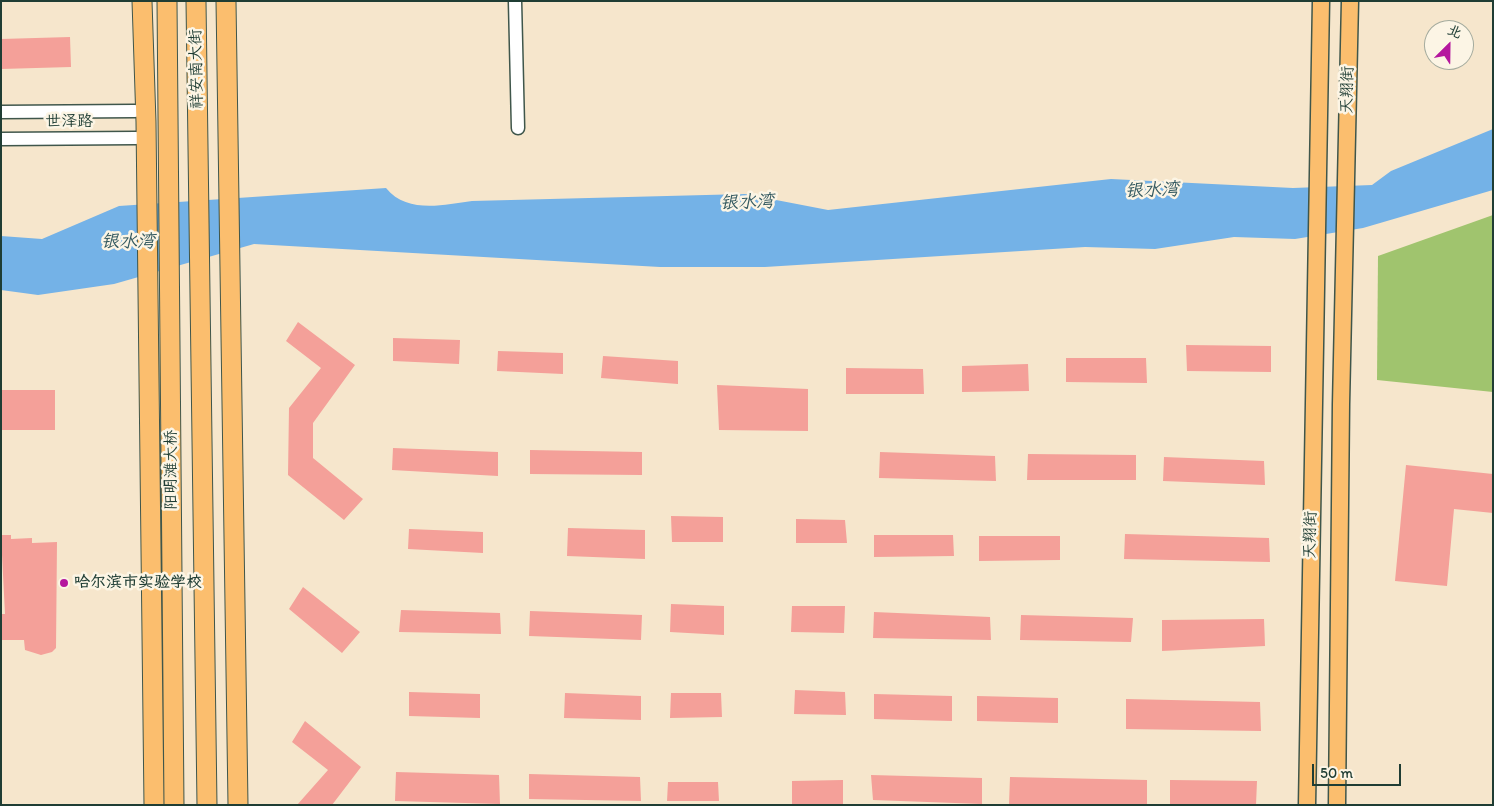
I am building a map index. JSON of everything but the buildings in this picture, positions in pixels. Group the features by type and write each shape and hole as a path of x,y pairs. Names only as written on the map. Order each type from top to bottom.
{"highway":[{"path":"134,1 136,138 141,189"},
{"path":"142,1 141,189 154,805"},
{"name":"祥安南大街","path":"167,1 168,136"},
{"name":"祥安南大街","path":"196,1 198,137"},
{"path":"226,1 238,805"},
{"name":"阳明滩大桥","path":"168,136 174,805"},
{"name":"阳明滩大桥","path":"198,137 202,313 207,805"},
{"path":"143,310 146,805"}],"main road":[{"name":"天翔街","path":"1307,805 1318,265 1321,1"},
{"name":"天翔街","path":"1337,805 1340,404 1350,1"}],"street":[{"path":"516,1 518,128"},
{"name":"世泽路","path":"1,112 135,110"},
{"name":"世泽路","path":"1,138 136,138"}],"green space":[{"path":"1493,215 1493,392 1377,380 1378,256"}],"water":[{"name":"银水湾","path":"1493,129 1493,190 1363,228 1295,239 1234,237 1155,249 1085,247 765,267 660,267 254,244 114,284 38,295 1,290 1,236 42,239 119,206 386,188 404,202 426,206 472,201 745,194 828,210 1111,179 1293,188 1372,185 1391,171"}],"place":[{"name":"哈尔滨市实验学校","path":"64,583"}]}
